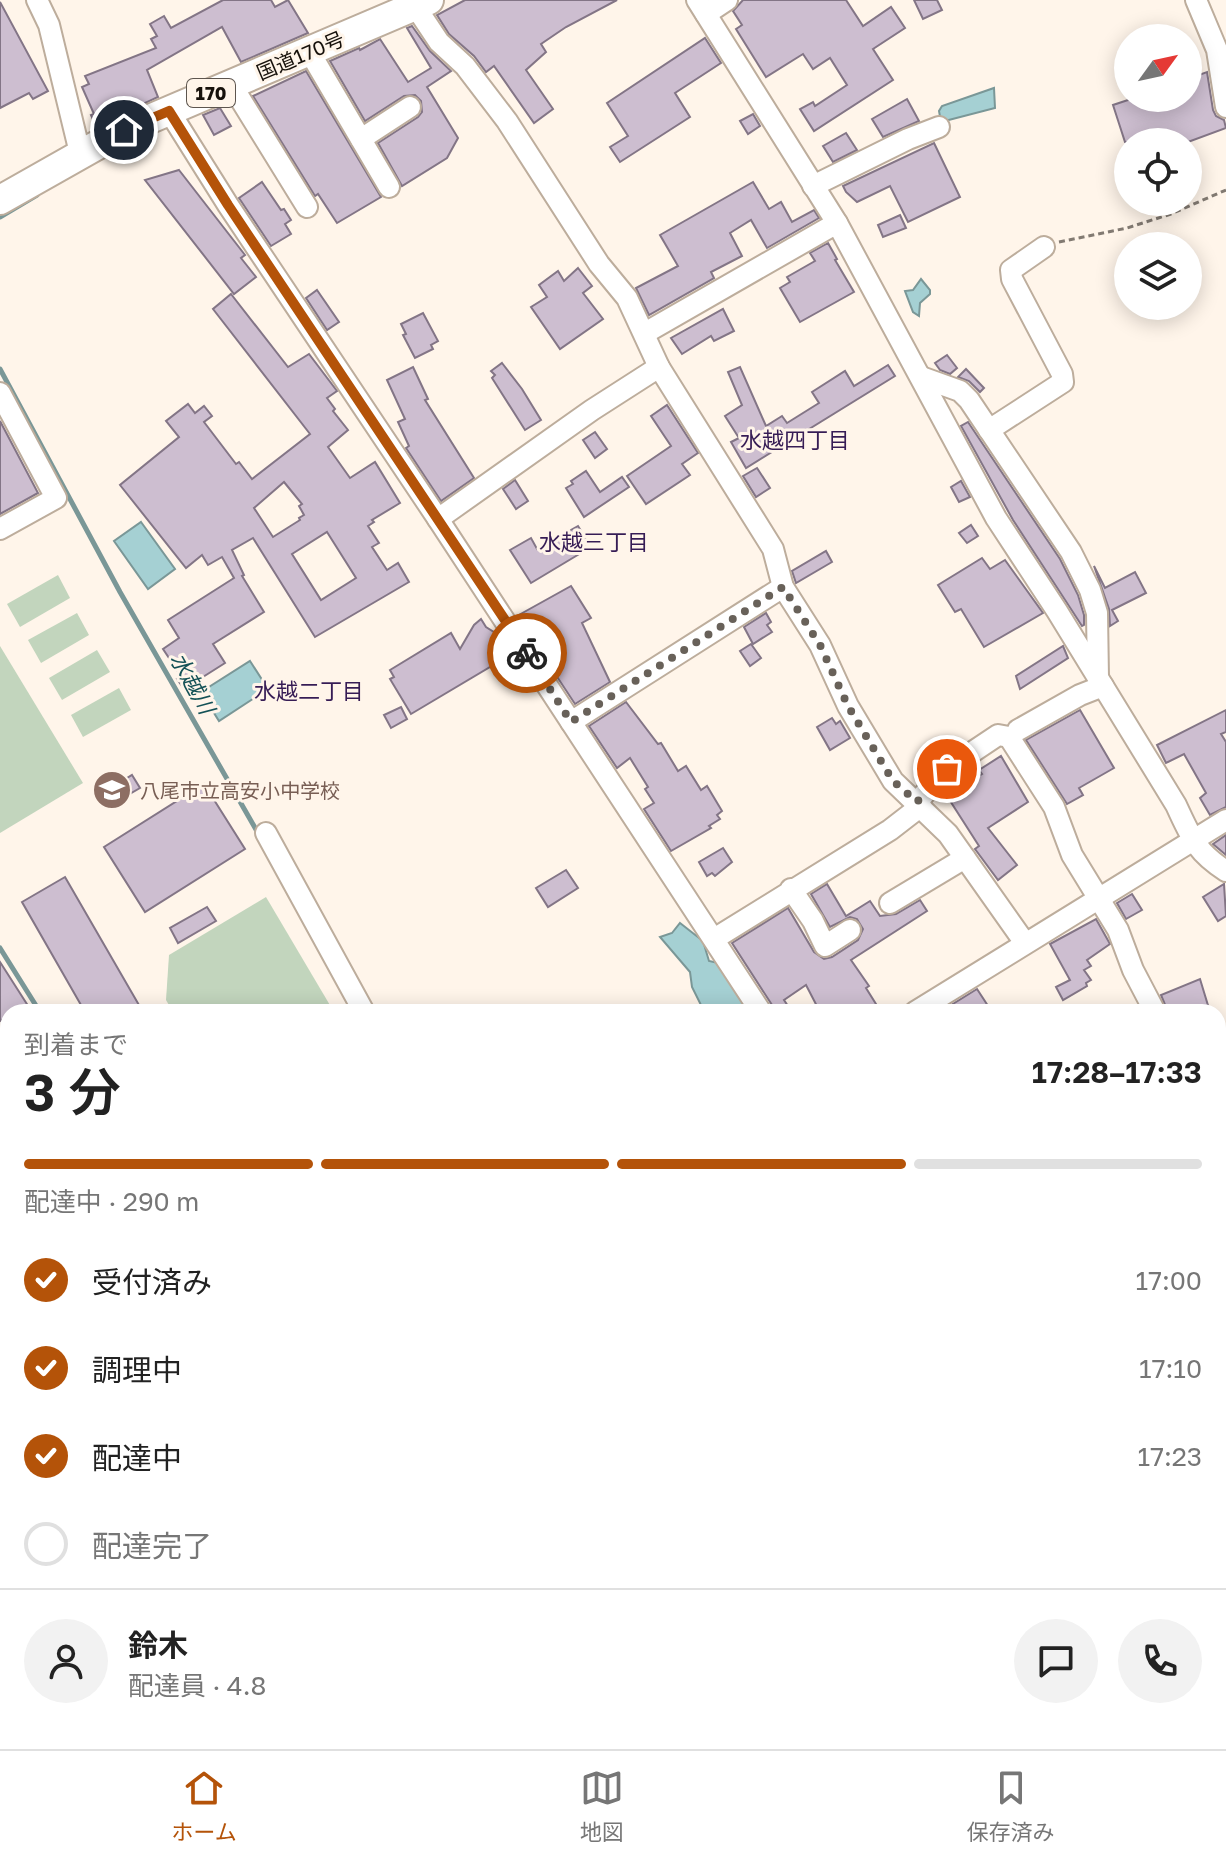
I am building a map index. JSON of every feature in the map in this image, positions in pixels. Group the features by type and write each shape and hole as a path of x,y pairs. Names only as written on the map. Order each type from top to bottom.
{"highway":[{"name":"国道170号","path":"0,200 124,130 418,2"}],"street":[{"path":"37,0 49,25 80,153"},
{"path":"727,0 701,7 837,223 996,518 1176,805 1193,840 1205,858 1226,871"},
{"path":"1196,0 1217,50 1226,107"},
{"path":"418,2 439,42 465,66 507,121 599,264 627,298 659,367 773,549 783,587 820,645 848,706 893,781 948,834 1025,943"},
{"path":"309,51 389,187"},
{"path":"231,84 307,207"},
{"path":"361,139 410,107"},
{"path":"169,111 756,1004"},
{"path":"813,186 939,127"},
{"path":"645,333 837,223"},
{"path":"989,430 1063,382 1062,374 1012,279 1011,270 1044,247"},
{"path":"438,519 592,410 659,367"},
{"path":"921,377 960,391 1071,552 1090,590 1097,613 1100,682"},
{"path":"0,393 56,498 0,529"},
{"path":"571,722 783,587"},
{"path":"1018,730 1100,682"},
{"path":"714,939 890,830 919,804 947,769 998,735 1009,737 1054,807 1072,855 1118,930 1133,970 1151,1004"},
{"path":"928,1004 1226,820"},
{"path":"266,833 360,1004"},
{"path":"890,903 965,858"},
{"path":"791,889 813,921 825,946 850,930"}],"path":[{"path":"1044,247 1075,237 1127,228 1171,214 1226,190"}],"green space":[{"path":"58,575 70,598 20,627 7,604"},
{"path":"77,613 89,635 41,663 28,640"},
{"path":"0,646 83,783 0,833"},
{"path":"97,650 110,672 62,700 49,678"},
{"path":"119,688 131,710 83,737 71,715"},
{"path":"266,897 329,1004 168,1004 169,955"}],"water":[{"path":"994,88 995,108 941,122 939,111 942,106"},
{"path":"921,279 930,294 920,303 919,316 913,312 905,291 913,290"},
{"path":"141,522 175,569 148,589 114,541"},
{"path":"250,661 268,689 219,721 201,692"},
{"path":"680,923 703,941 709,961 718,963 746,1004 700,1004 692,987 690,972 660,937 672,933"}],"building":[{"path":"223,0 271,0 275,7 288,0 308,33 241,62 222,27 147,70 158,97 96,126 82,87 89,84 85,76 156,48 151,39 157,36 150,24 164,16 171,28"},
{"path":"465,0 617,0 541,44 546,52 526,70 553,109 534,123 494,66 486,72 474,56 449,34 437,15"},
{"path":"743,0 846,0 863,26 891,7 905,28 873,49 893,80 814,131 800,109 813,102 815,106 847,85 830,58 813,69 803,54 766,77 736,29 742,25 733,11"},
{"path":"914,0 937,0 942,10 923,19"},
{"path":"0,2 48,91 33,99 29,93 0,108"},
{"path":"412,26 430,51 451,71 427,87 458,138 447,158 402,186 378,143 418,117 422,112 421,101 415,95 404,96 365,121 330,61 380,39 408,82 431,68 407,28"},
{"path":"705,38 721,63 675,93 690,117 620,162 610,147 628,136 607,103"},
{"path":"306,71 381,197 337,223 318,194 315,196 253,96"},
{"path":"1207,72 1213,110 1216,116 1224,120 1226,128 1202,137 1202,128 1120,128 1115,112 1202,112 1202,74"},
{"path":"907,99 919,121 883,137 872,119"},
{"path":"220,108 231,126 214,135 203,115"},
{"path":"753,114 760,126 748,134 740,121"},
{"path":"846,133 857,150 833,162 823,146"},
{"path":"934,143 960,197 908,222 890,186 857,202 846,192 843,186"},
{"path":"179,170 245,255 241,258 256,277 234,294 145,180"},
{"path":"262,182 291,220 285,224 291,234 271,246 239,198"},
{"path":"753,182 769,209 781,202 792,222 814,210 819,218 767,248 751,220 730,233 742,256 711,272 714,278 649,315 636,288 678,266 660,235"},
{"path":"900,215 906,228 883,237 878,225"},
{"path":"828,243 854,292 800,322 780,288 790,282 787,277 815,261 810,253"},
{"path":"578,268 592,286 583,293 603,319 560,349 531,307 547,297 539,285 558,271 564,281"},
{"path":"317,290 339,322 327,330 306,298"},
{"path":"231,294 288,367 309,354 337,391 327,398 348,430 328,447 350,478 375,462 400,503 372,520 374,522 368,526 379,543 372,547 387,570 398,563 409,582 315,637 253,538 232,550 242,576 264,612 213,644 225,663 184,689 177,679 181,676 163,649 179,638 168,620 234,578 222,557 208,565 202,555 186,568 120,485 179,437 166,421 188,404 195,413 204,406 212,416 204,422 236,464 239,462 252,479 310,434 213,309","holes":["284,482 302,504 299,506 304,515 273,537 254,508","327,532 356,578 321,600 292,554"]},
{"path":"723,309 734,331 714,341 711,336 682,354 671,338"},
{"path":"423,313 438,341 431,345 433,349 415,358 401,324"},
{"path":"947,355 957,368 950,374 940,370 935,363"},
{"path":"502,363 541,420 525,430 492,378 495,375 491,371"},
{"path":"888,365 895,376 746,468 731,442 739,438 725,416 742,405 728,372 740,367 766,426 782,416 787,423 819,403 812,392 845,371 854,386"},
{"path":"413,367 428,399 425,400 474,478 441,501 406,448 409,446 398,422 405,419 387,380"},
{"path":"966,369 984,388 980,392 969,381 958,377"},
{"path":"667,405 698,453 682,464 690,475 646,504 627,476 671,446 651,416"},
{"path":"0,421 38,493 0,514"},
{"path":"968,422 1060,559 1078,595 1084,625 1013,520 961,426"},
{"path":"595,432 607,449 595,458 583,440"},
{"path":"757,468 770,488 756,497 743,476"},
{"path":"586,471 600,492 622,477 629,487 584,517 566,488"},
{"path":"515,480 528,501 516,509 503,489"},
{"path":"961,481 970,497 959,502 951,487"},
{"path":"971,525 978,536 967,543 959,533"},
{"path":"578,526 591,547 531,583 510,550 531,538 537,549"},
{"path":"826,551 832,562 796,583 792,571"},
{"path":"982,558 990,569 1005,560 1043,613 984,647 961,609 955,612 938,585"},
{"path":"1094,566 1105,588 1135,572 1146,593 1112,610 1118,621 1110,626 1109,609"},
{"path":"571,586 591,618 582,623 610,682 575,704 548,663 561,654 549,633 534,642 517,616"},
{"path":"766,613 771,622 767,625 772,632 753,644 744,627"},
{"path":"481,619 486,627 497,634 510,655 411,714 390,679 394,677 390,670 451,633 460,649"},
{"path":"751,644 761,658 750,666 740,651"},
{"path":"1063,646 1068,658 1020,689 1016,676"},
{"path":"626,702 658,744 661,743 678,771 686,766 701,790 707,786 722,811 717,815 720,819 709,826 711,828 671,851 644,809 654,803 630,758 617,768 589,726"},
{"path":"401,707 407,719 391,728 384,715"},
{"path":"1080,710 1114,768 1079,788 1083,795 1067,804 1026,740"},
{"path":"1226,710 1226,732 1221,734 1226,742 1226,807 1210,815 1200,798 1206,793 1184,754 1166,763 1157,745"},
{"path":"832,718 836,724 840,721 850,738 830,750 817,727"},
{"path":"1001,756 1028,802 988,828 1017,865 998,880 975,849 979,846 947,796 982,774 979,770"},
{"path":"132,775 140,788 126,796 119,783"},
{"path":"204,784 245,849 145,912 104,847"},
{"path":"1226,835 1226,855 1213,844"},
{"path":"723,848 732,862 715,876 712,873 707,876 699,862"},
{"path":"566,870 578,888 548,907 536,888"},
{"path":"65,877 138,1004 80,1004 22,902"},
{"path":"827,884 846,916 870,901 880,916 896,914 920,900 927,911 851,960 869,986 866,988 876,1004 816,1004 806,985 784,1000 787,1004 771,1004 732,943 788,908 814,952 824,959 858,940 863,929 857,919 850,917 830,927 811,894"},
{"path":"1224,884 1226,916 1218,921 1203,897"},
{"path":"1132,894 1142,910 1126,919 1117,903"},
{"path":"207,907 216,921 178,943 170,928"},
{"path":"1096,919 1110,944 1087,960 1091,966 1084,970 1091,980 1086,983 1087,986 1063,1000 1056,987 1070,980 1050,944"},
{"path":"0,962 27,1004 0,1004"},
{"path":"1200,979 1208,1004 1165,1004 1161,995"},
{"path":"977,989 987,1004 953,1004"}],"waterway":[{"name":"水越川","path":"0,217 37,195"},
{"name":"水越川","path":"0,369 120,592 258,833"},
{"path":"0,948 35,1004"}],"way so far":[{"path":"527,653 571,722 783,587 820,645 848,706 893,781 917,802 947,769"}],"place":[{"name":"八尾市立高安小中学校","path":"112,790"}],"district":[{"name":"水越四丁目","path":"795,439"},
{"name":"水越三丁目","path":"594,541"},
{"name":"水越二丁目","path":"309,690"}],"route":[{"path":"124,130 169,111 228,205 527,653"}]}
